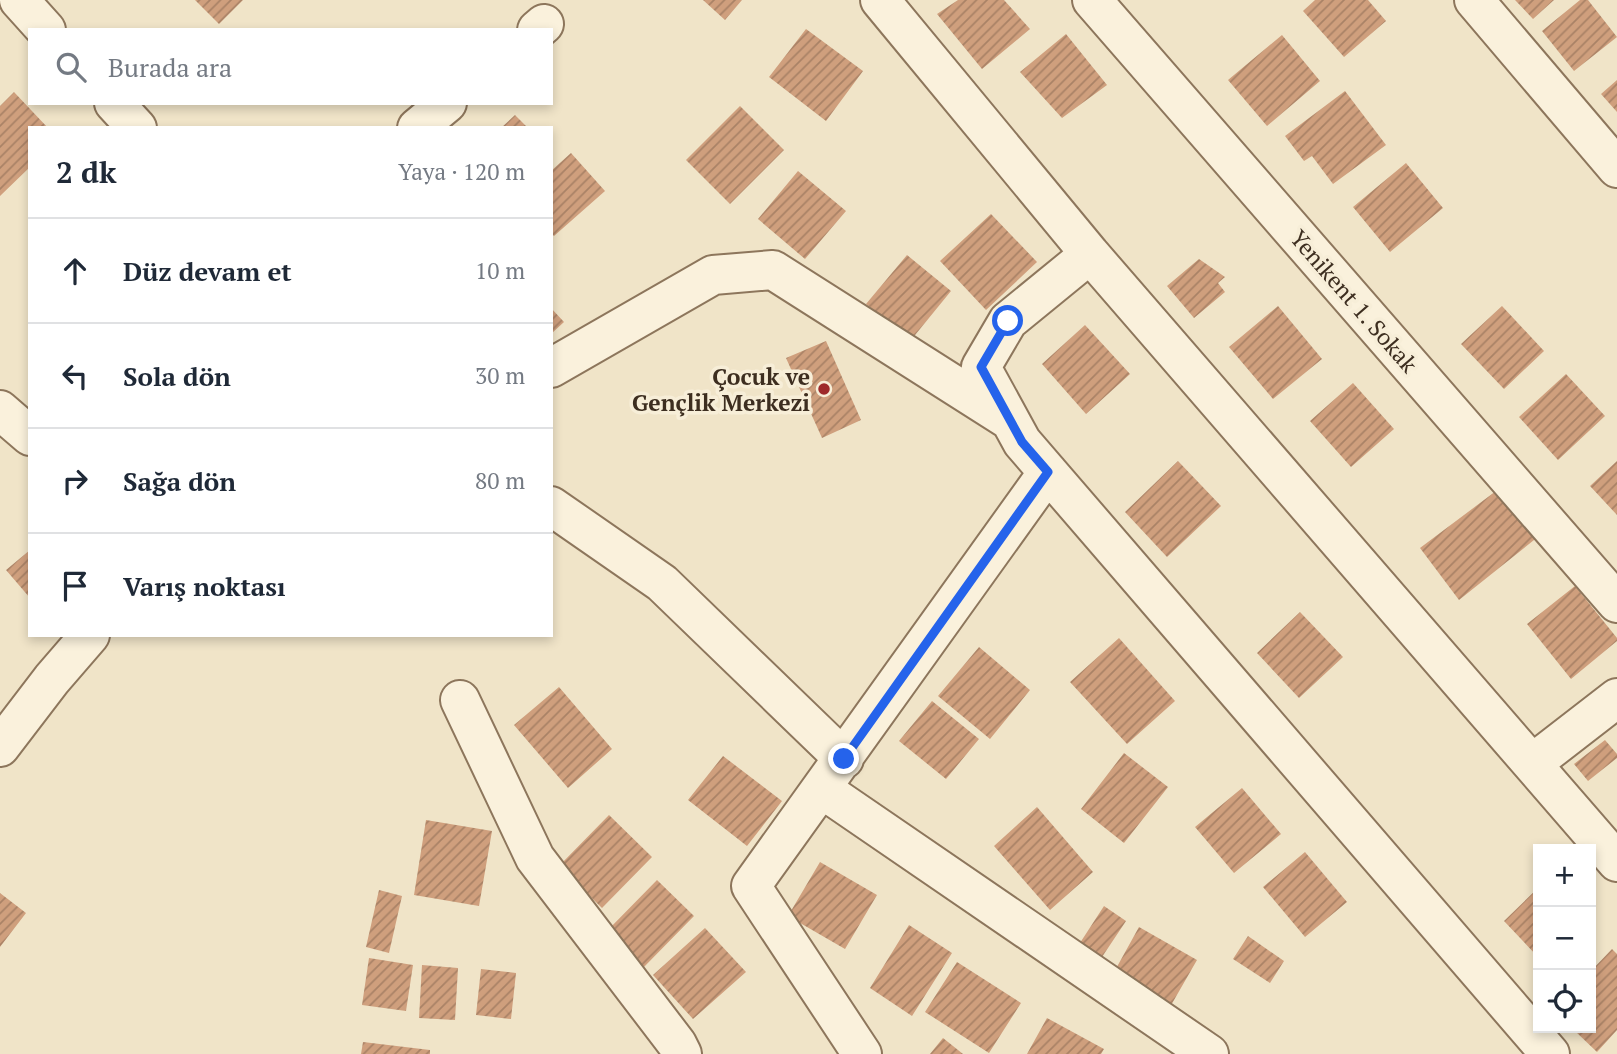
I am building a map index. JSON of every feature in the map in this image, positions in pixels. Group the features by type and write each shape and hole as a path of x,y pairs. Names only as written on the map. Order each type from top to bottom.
{"street":[{"path":"19,0 44,28"},
{"path":"880,0 1090,254 1617,862"},
{"name":"Yenikent 1. Sokak","path":"1091,0 1617,603"},
{"path":"1474,0 1617,168"},
{"path":"116,105 135,126"},
{"path":"419,126 445,105"},
{"path":"1090,254 1008,321 981,367 1022,442 1550,1054"},
{"path":"553,367 713,275 774,270 1010,421"},
{"path":"0,410 28,434"},
{"path":"862,1054 751,886 1048,472"},
{"path":"553,507 662,583 844,759"},
{"path":"0,747 88,637"},
{"path":"1533,762 1617,698"},
{"path":"460,700 536,858 682,1054"},
{"path":"822,789 1209,1054"}],"building":[{"path":"195,0 243,0 219,24"},
{"path":"703,0 742,0 725,20"},
{"path":"958,0 1004,0 1030,29 982,69 937,14"},
{"path":"1315,0 1368,0 1386,21 1344,57 1303,11"},
{"path":"1515,0 1554,0 1533,19"},
{"path":"1580,0 1588,0 1617,37 1574,71 1542,31"},
{"path":"806,29 863,71 826,121 769,77"},
{"path":"1066,34 1107,85 1062,118 1020,72"},
{"path":"1282,35 1320,81 1267,126 1228,80"},
{"path":"1617,80 1617,112 1601,94"},
{"path":"1345,91 1386,145 1333,184 1312,156 1304,161 1285,136"},
{"path":"14,92 46,126 28,126 28,169 0,196 0,106"},
{"path":"740,106 784,150 730,204 686,160"},
{"path":"515,115 526,126 503,126"},
{"path":"571,153 605,191 554,236 553,235 553,169"},
{"path":"1406,163 1443,208 1390,252 1353,207"},
{"path":"798,171 846,211 805,259 758,219"},
{"path":"991,214 1037,262 986,310 940,261"},
{"path":"907,255 951,291 911,340 866,304"},
{"path":"1199,259 1225,277 1218,283 1225,292 1194,318 1167,286"},
{"path":"1278,306 1322,359 1273,399 1229,347"},
{"path":"1502,306 1544,351 1504,389 1461,344"},
{"path":"553,310 564,322 553,332"},
{"path":"1085,325 1130,374 1086,414 1042,364"},
{"name":"Çocuk ve Gençlik Merkezi","path":"826,341 861,420 822,438 786,358"},
{"path":"1566,374 1605,416 1558,460 1519,417"},
{"path":"1353,383 1394,429 1351,467 1310,421"},
{"path":"1178,461 1221,506 1167,557 1125,512"},
{"path":"1617,461 1617,515 1590,486"},
{"path":"1500,488 1539,536 1459,600 1420,548"},
{"path":"28,552 28,596 6,570"},
{"path":"1575,586 1617,641 1571,679 1527,624"},
{"path":"1300,612 1343,657 1299,698 1257,653"},
{"path":"1119,638 1175,701 1127,744 1070,682"},
{"path":"979,647 1030,690 990,739 938,696"},
{"path":"559,687 612,749 568,788 514,725"},
{"path":"932,701 979,739 946,779 899,741"},
{"path":"1605,740 1617,754 1617,758 1588,781 1574,764"},
{"path":"1124,753 1168,787 1124,843 1081,809"},
{"path":"723,756 782,801 747,846 688,800"},
{"path":"1242,788 1281,834 1234,873 1195,827"},
{"path":"1037,807 1093,872 1050,910 994,846"},
{"path":"609,815 652,857 602,908 559,866"},
{"path":"426,820 492,831 479,906 414,895"},
{"path":"1305,852 1347,902 1305,937 1263,887"},
{"path":"820,862 877,895 845,949 788,916"},
{"path":"657,880 694,916 643,968 606,932"},
{"path":"379,890 402,896 389,953 366,947"},
{"path":"0,893 26,913 0,947"},
{"path":"1533,893 1533,952 1504,921"},
{"path":"1104,906 1126,921 1100,960 1078,946"},
{"path":"909,925 952,953 912,1016 870,988"},
{"path":"1139,927 1197,960 1170,1007 1113,974"},
{"path":"705,928 746,972 693,1019 653,975"},
{"path":"1248,936 1284,961 1270,983 1233,959"},
{"path":"1612,949 1617,954 1617,1030 1597,1052 1577,1033 1596,1033 1596,966"},
{"path":"369,958 413,965 406,1011 362,1005"},
{"path":"957,962 1021,1003 989,1053 925,1012"},
{"path":"422,965 458,968 455,1020 419,1018"},
{"path":"481,969 516,973 511,1019 476,1015"},
{"path":"1047,1018 1104,1049 1101,1054 1027,1054"},
{"path":"943,1038 963,1054 930,1054"},
{"path":"363,1042 430,1050 430,1054 361,1054"}],"place":[{"name":"Çocuk ve Gençlik Merkezi","path":"824,389"}],"route":[{"path":"844,759 1048,472 1022,442 981,367 1008,321"}]}
